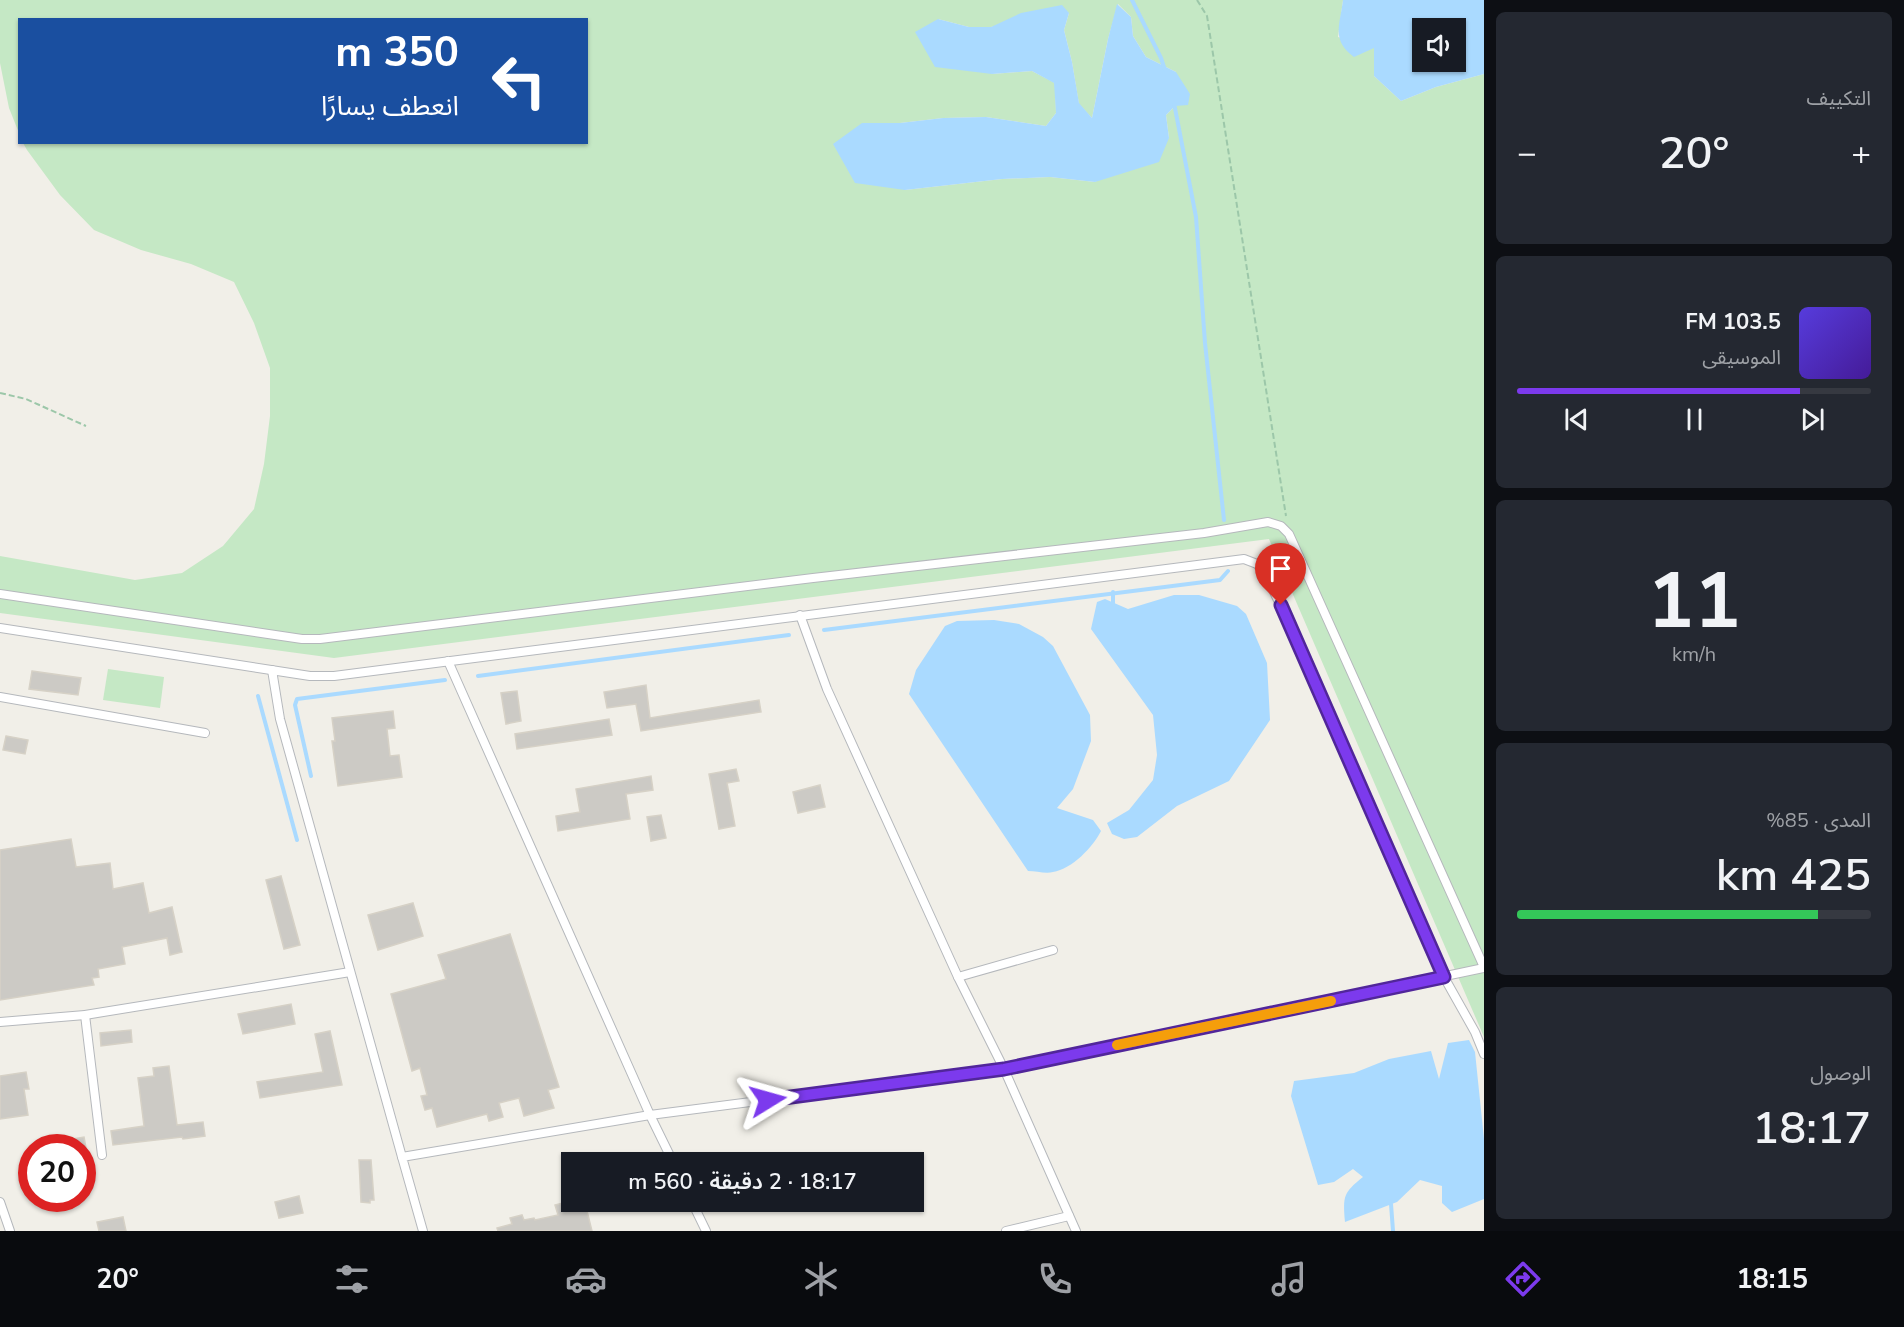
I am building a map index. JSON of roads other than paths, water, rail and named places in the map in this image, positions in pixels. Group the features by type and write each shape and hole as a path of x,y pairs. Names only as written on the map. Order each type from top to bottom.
{"lane":[{"path":"0,594 302,639 320,639 1204,532 1268,522 1281,526 1289,534 1484,968 1004,1069 650,1115 402,1157"},
{"path":"0,628 272,670 334,676 1244,559 1257,564 1266,575 1444,977 1475,1032 1484,1054"},
{"path":"800,615 827,689 958,977 1004,1069 1076,1231"},
{"path":"448,661 668,1152"},
{"path":"272,670 280,719 423,1231"},
{"path":"0,697 205,733"},
{"path":"958,977 1053,950"},
{"path":"0,1022 85,1015 350,972"},
{"path":"85,1015 102,1155"},
{"path":"0,1202 10,1231"},
{"path":"697,1212 706,1231"},
{"path":"1005,1231 1069,1215"}],"water":[{"path":"1343,0 1484,0 1484,74 1436,87 1401,101 1374,76 1374,48 1354,57 1342,44 1339,25"},
{"path":"1117,4 1131,17 1133,36 1146,57 1176,72 1190,94 1188,105 1175,106 1166,115 1169,138 1159,162 1095,182 1050,177 1002,179 905,190 855,183 833,144 862,123 900,123 943,118 986,117 1046,126 1056,113 1054,83 1032,71 992,74 935,67 915,32 938,19 969,27 991,27 1021,13 1062,5 1069,13 1064,30 1079,103 1092,118"},
{"path":"1174,595 1199,595 1237,606 1246,614 1267,663 1270,720 1229,781 1177,806 1137,837 1124,839 1112,834 1107,823 1129,810 1153,780 1157,755 1153,715 1091,629 1097,602 1105,599 1128,609"},
{"path":"994,620 1019,624 1043,637 1053,646 1090,715 1091,741 1073,789 1057,808 1093,820 1101,831 1093,844 1074,862 1053,872 1028,871 909,694 916,670 945,626 957,621"},
{"path":"1469,1040 1475,1052 1484,1139 1484,1199 1452,1212 1442,1203 1442,1186 1420,1180 1397,1202 1345,1222 1344,1206 1348,1191 1363,1177 1353,1169 1334,1182 1318,1185 1291,1096 1294,1081 1354,1073 1389,1059 1431,1051 1439,1079 1448,1043"}],"waterway":[{"path":"1132,0 1165,70"},
{"path":"1174,103 1196,217 1205,343 1224,520"},
{"path":"824,630 1220,580 1228,571"},
{"path":"1113,592 1113,603"},
{"path":"478,676 789,635"},
{"path":"311,776 295,705 297,699 445,680"},
{"path":"258,696 297,840"},
{"path":"1391,1204 1393,1231"}]}
